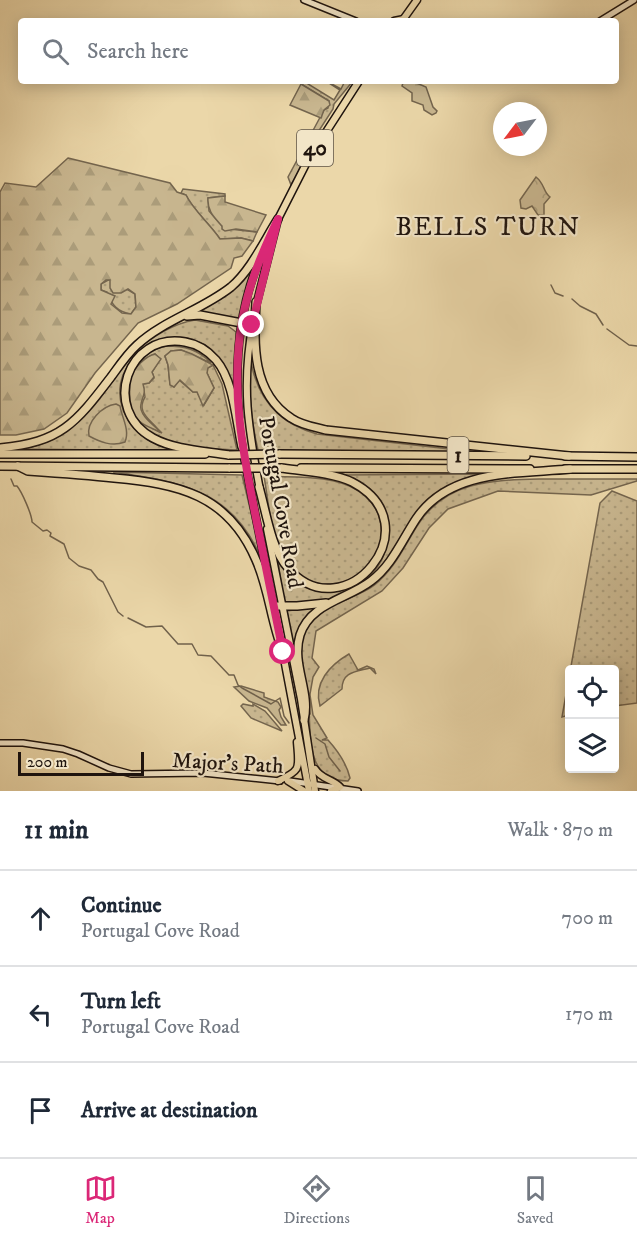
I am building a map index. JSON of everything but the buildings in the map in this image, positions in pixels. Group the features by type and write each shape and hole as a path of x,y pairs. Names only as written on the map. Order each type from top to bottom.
{"highway":[{"path":"0,448 44,440 73,423 137,345 151,334 232,286 244,274 278,219"},
{"path":"256,302 254,338 258,372 271,398 292,419 326,430 569,456"},
{"path":"175,321 192,314 252,325"},
{"path":"229,454 164,443 141,430 127,409 125,396 127,375 132,364 141,354 165,341 178,341 192,344 211,356 223,371 228,383 242,447"},
{"name":"1","path":"0,454 637,457"},
{"name":"1","path":"0,466 637,469"},
{"path":"18,466 28,471 164,484 188,491 211,504 236,526 253,553 283,652"},
{"path":"259,487 278,550 286,566 297,576 316,586 332,587 353,582 366,574 378,558 384,545 385,533 384,519 371,497 351,481 281,468"},
{"path":"300,720 306,706 297,655 300,635 308,619 318,610 368,584 379,575 391,562 426,507 452,487 469,480 570,469"},
{"path":"273,606 315,605 334,601"}],"main road":[{"path":"406,18 417,0"},
{"name":"Portugal Cove Road","path":"312,788 312,763 283,652 242,447 238,383 242,322 255,270 308,160 357,84"},
{"name":"Portugal Cove Road","path":"278,219 256,302 246,366 246,395 250,445 282,605 312,788"},
{"path":"278,780 293,774 298,767 300,720"},
{"path":"312,763 320,776 340,787 331,791"},
{"path":"288,781 304,791"}],"street":[{"path":"304,0 349,18"},
{"path":"605,18 634,0"},
{"name":"Major's Path","path":"0,743 23,743 63,749 109,768 131,774 203,773 288,781 312,788 340,787 358,791"}],"green space":[{"path":"301,84 308,84 334,100 340,90 331,84 341,89 344,84 351,84 334,104 311,143 313,145 291,185 288,177 324,110 328,108 329,101"},
{"path":"301,84 329,101 330,105 324,110 321,118 290,105"},
{"path":"403,84 419,84 426,87 436,113 432,115 424,110 423,105 412,101 412,93 402,86"},
{"path":"68,158 170,183 177,192 186,195 220,239 241,238 253,241 242,256 234,258 231,268 177,304 138,323 95,373 67,413 44,429 16,435 0,435 0,192 5,183 36,187","holes":["110,280 113,293 121,293 128,289 135,294 136,307 131,314 122,313 111,304 115,296 101,290 101,284"]},
{"path":"536,177 550,197 544,204 544,215 538,215 532,206 526,209 521,208 520,200"},
{"path":"183,189 225,194 225,196 208,198 209,211 222,226 257,232 253,241 241,238 220,239 186,195 181,193"},
{"path":"225,196 225,202 266,215 257,232 222,229 210,210 208,198"},
{"path":"258,256 239,320 194,312 214,302"},
{"path":"110,279 135,294 136,307 131,314 119,310 107,292 101,290 101,284"},
{"path":"195,320 228,326 236,332 234,404 224,368 207,347 186,338 164,339 143,349 128,366 120,388 124,412 134,428 155,443 181,451 22,449 42,444 73,426 86,415 131,355 160,333"},
{"path":"166,346 190,349 201,354 211,363 181,350 171,351 165,356 170,384 174,387 179,380 193,392 197,392 204,405 214,388 207,373 207,368 213,365 222,384 237,450 198,447 160,439 145,430 132,413 143,423 160,432 143,412 142,403 145,397 143,384 149,383 154,378 152,372 160,359 155,354 144,359 132,373 142,358 155,350"},
{"path":"181,350 213,365 208,368 207,373 214,388 203,406 197,392 193,392 180,380 174,387 170,385 165,356 171,351"},
{"path":"155,354 161,359 152,372 154,377 149,383 143,384 141,408 148,420 162,433 139,421 133,415 130,402 131,376 144,360"},
{"path":"251,362 259,388 272,408 281,417 304,430 317,434 485,453 258,450 251,406"},
{"path":"130,379 132,412 128,401"},
{"path":"116,404 120,406 125,424 127,433 125,442 106,443 89,436 90,425 96,416 105,408"},
{"path":"113,472 242,475 263,563 251,539 237,519 221,505 203,494 162,480"},
{"path":"483,474 455,482 437,494 389,562 360,587 329,599 296,603 284,601 277,556 292,577 311,589 332,591 354,586 371,574 383,556 387,534 379,508 362,487 337,475"},
{"path":"264,476 324,479 336,481 357,490 371,502 379,517 381,533 378,549 371,563 359,575 344,582 316,583 297,574 290,567 279,547 272,523"},
{"path":"542,479 637,479 637,481 591,495 498,491 448,509 429,528 403,568 382,591 316,631 312,658 319,667 313,677 310,694 307,694 302,670 301,646 302,635 307,625 325,609 371,588 378,582 396,561 417,526 442,499 456,491 489,482"},
{"path":"612,491 637,501 637,703 619,705 619,665 571,665 600,503"},
{"path":"320,606 302,624 294,647 287,611"},
{"path":"349,654 358,670 367,666 374,669 376,674 370,668 350,674 344,679 342,689 320,706 318,698 321,682 335,664"},
{"path":"241,686 264,693 264,697 278,702 281,707 279,710 281,717 286,725 281,725 267,708 249,701 234,687"},
{"path":"307,695 310,695 313,715 327,738 322,740 328,740 335,748 349,773 348,781 335,779 325,774 314,758"},
{"path":"565,700 565,716 562,717"},
{"path":"243,704 253,706 253,704 265,711 282,731 251,718 241,706"}],"waterway":[{"path":"551,285 555,293 563,296"},
{"path":"572,299 596,314 603,325"},
{"path":"607,329 629,345 637,346"},
{"path":"11,479 24,498 32,522 43,531 47,530 51,533 50,536 64,544 69,558 79,566 91,570 103,582 118,612 123,616"},
{"path":"128,618 146,627 162,626 178,644 192,644 198,655 211,656 229,675 234,675 238,685 271,704 280,698 284,716 289,723"},
{"path":"316,738 325,744 329,757 340,771"}],"district":[{"name":"BELLS TURN","path":"488,226"}],"route":[{"path":"252,325 278,219 259,260 246,303 240,331 238,383 242,447 283,652"}]}
